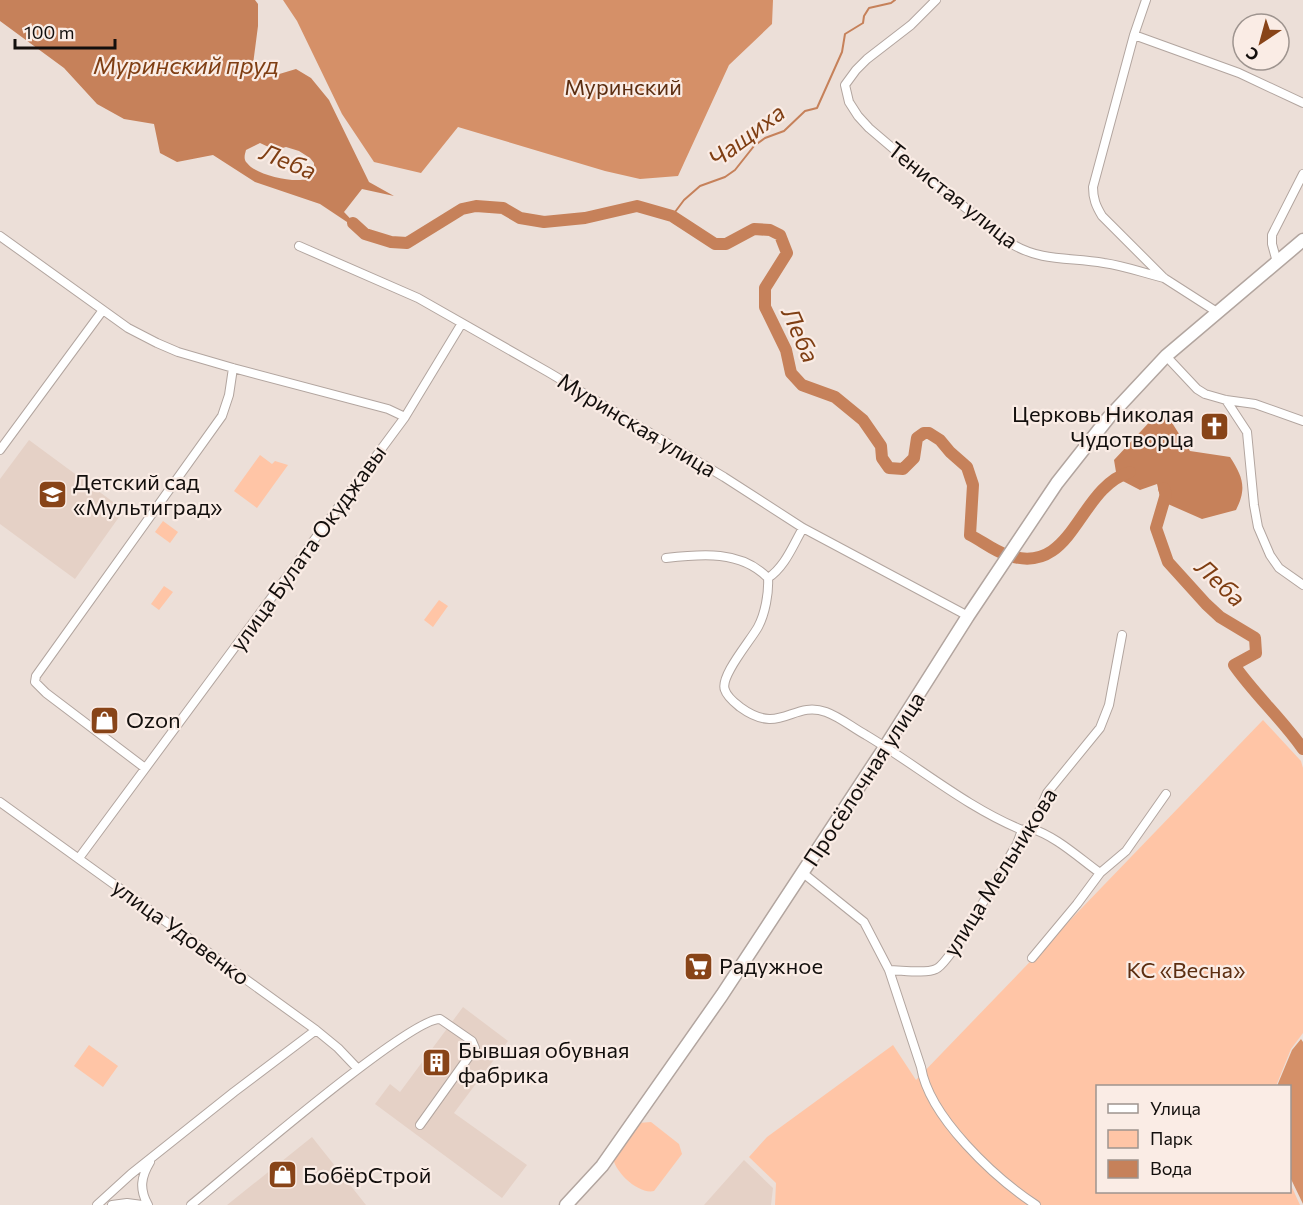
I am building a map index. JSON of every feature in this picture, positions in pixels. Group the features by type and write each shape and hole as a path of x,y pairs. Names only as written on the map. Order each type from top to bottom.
{"main road":[{"name":"Просёлочная улица","path":"566,1205 609,1157 722,995 1057,483 1109,417 1166,356 1303,240"}],"street":[{"name":"Тенистая улица","path":"936,0 911,25 867,59 848,80 845,85 849,102 858,116 930,180 1012,244 1036,256 1106,263 1164,278"},
{"path":"1146,0 1134,35 1093,187 1095,205 1102,216 1164,278 1217,312"},
{"path":"1134,35 1239,73 1303,103"},
{"path":"1277,262 1272,236 1303,174"},
{"path":"0,236 128,328 157,343 178,352 233,368 388,409 405,417"},
{"name":"Муринская улица","path":"299,246 418,298 713,471 803,528 968,616"},
{"path":"0,450 103,310"},
{"name":"улица Булата Окуджавы","path":"79,858 405,417 462,323"},
{"path":"1166,356 1197,389 1205,394 1255,404 1303,420"},
{"path":"145,768 46,693 35,682 36,676 222,416 229,395 233,368"},
{"path":"1226,400 1247,432 1258,527 1270,555 1279,568 1303,585"},
{"path":"768,578 774,575 786,558 803,528"},
{"path":"666,558 703,554 730,556 768,578 768,592 758,626 723,685 725,692 735,703 752,715 767,720 810,710 825,712 885,747 974,805 1026,829 1037,830 1064,846 1100,873"},
{"name":"улица Мельникова","path":"889,970 931,971 938,969 960,939 1026,829 1037,816 1047,793 1100,728 1109,705 1122,635"},
{"path":"1032,958 1100,873 1125,851 1166,794"},
{"name":"улица Удовенко","path":"0,802 316,1030 358,1069"},
{"path":"803,873 864,922 889,970 921,1067 923,1082 932,1100 987,1167 1036,1205"},
{"path":"191,1205 358,1069 415,1028 437,1018 475,1046 474,1051 420,1125"},
{"path":"97,1205 131,1174 316,1030"},
{"path":"148,1205 142,1192 141,1180 151,1159"},
{"path":"112,1205 127,1203 142,1205"}],"shaded area":[{"name":"Детский сад «Мультиград»","path":"29,440 124,510 75,579 0,524 0,479"},
{"path":"463,1007 508,1041 454,1113 527,1165 502,1198 375,1104 390,1084 400,1092"},
{"path":"312,1137 366,1205 227,1205"},
{"path":"744,1160 773,1188 771,1205 704,1205"}],"green space":[{"name":"Муринский","path":"283,0 773,0 772,24 729,65 678,176 640,179 605,171 458,127 421,173 374,162 342,114 297,21"},
{"path":"260,455 272,464 275,461 288,465 257,508 234,491"},
{"path":"163,521 178,532 170,543 155,532"},
{"path":"164,586 173,592 159,610 151,604"},
{"path":"439,600 448,606 433,627 424,620"},
{"name":"КС «Весна»","path":"1263,720 1301,761 1303,768 1303,1033 1291,1049 1276,1085 1096,1085 1096,1193 1291,1193 1291,1185 1300,1205 775,1205 776,1183 749,1157 767,1137 893,1045 916,1080"},
{"path":"1301,1039 1303,1042 1303,1204 1291,1179 1291,1085 1277,1085 1292,1050"},
{"path":"89,1045 118,1066 103,1087 74,1066"},
{"path":"651,1122 679,1144 682,1154 654,1191 648,1191 634,1186 622,1175 613,1156 638,1123"}],"water":[{"name":"Муринский пруд","path":"0,0 255,0 258,4 258,26 252,72 266,78 296,69 311,78 329,100 369,182 394,196 362,189 344,212 365,234 320,204 255,182 213,155 177,162 160,153 154,124 124,119 97,104 64,68 0,21","holes":["260,143 275,150 286,147 310,158 314,163 314,176 300,180 280,178 252,168 245,160 246,150"]},
{"path":"1156,415 1167,415 1190,451 1230,457 1242,483 1242,495 1236,510 1202,519 1161,501 1157,484 1140,490 1117,478 1114,460"}],"waterway":[{"name":"Чащиха","path":"672,216 684,200 700,186 725,177 735,170 754,146 765,138 784,131 805,111 817,108 842,52 845,34 863,23 869,8 895,0"},
{"name":"Леба","path":"353,223 365,234 391,242 407,243 462,209 476,206 503,208 520,218 544,222 585,218 637,206 672,216 715,244 726,244 754,229 770,230 780,235 787,253 765,288 765,307 786,350 791,373 802,385 835,397 863,420 881,446 882,458 889,468 903,469 914,458 917,438 924,433 929,433 940,440 967,467 973,485 970,535 1007,555 1029,559 1047,554 1061,543 1098,495 1112,481 1130,472"},
{"name":"Леба","path":"1164,488 1166,494 1156,528 1168,562 1220,617 1255,638 1256,653 1234,665 1303,749"}],"place":[{"name":"Церковь Николая Чудотворца","path":"1215,427"},
{"name":"Детский сад «Мультиград»","path":"52,495"},
{"name":"Ozon","path":"105,720"},
{"name":"Радужное","path":"698,966"},
{"name":"Бывшая обувная фабрика","path":"437,1063"},
{"name":"БобёрСтрой","path":"282,1175"}]}
